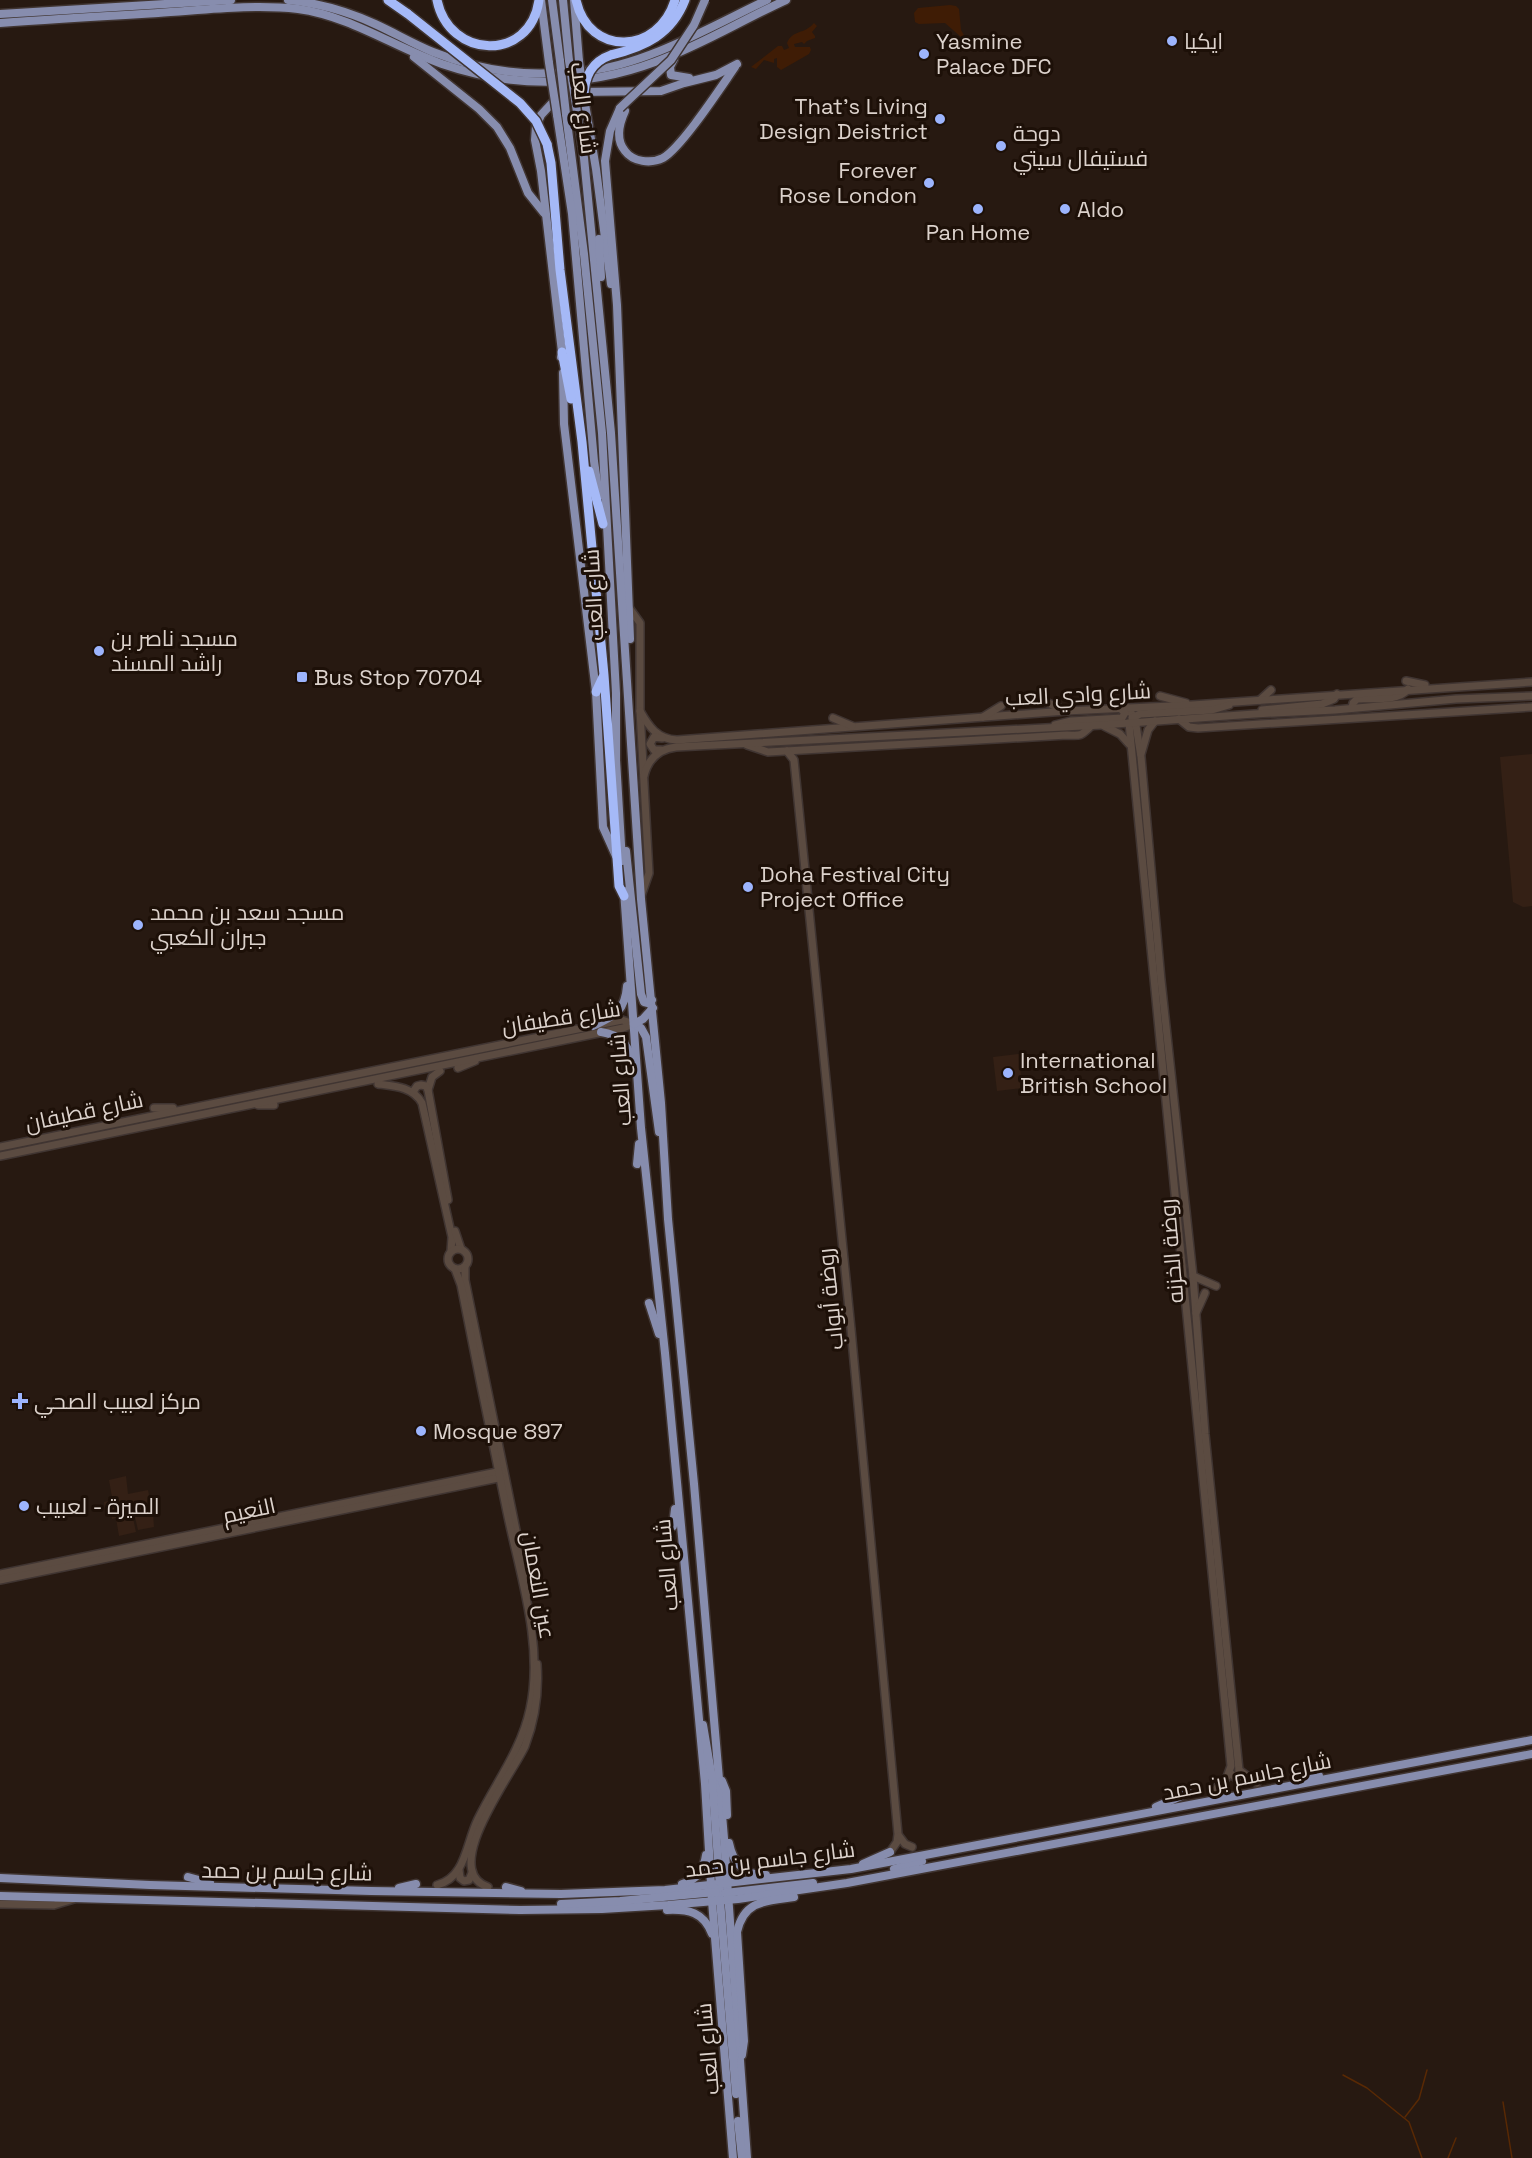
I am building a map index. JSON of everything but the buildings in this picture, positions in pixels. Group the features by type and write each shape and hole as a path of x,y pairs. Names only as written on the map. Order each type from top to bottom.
{"highway":[{"path":"388,0 511,95 536,122 547,144 582,442 604,675 617,858 620,889 624,896"},
{"path":"437,0 443,18 453,31 469,42 492,47 508,43 524,33 533,20 540,0"},
{"path":"575,0 582,19 591,30 605,39 621,42 638,40 654,31 669,15 675,0"},
{"path":"584,98 588,73 598,61 641,47 659,36 676,19 685,0"},
{"path":"562,352 583,460"},
{"path":"582,442 603,524"},
{"path":"596,692 604,675"}],"main road":[{"path":"0,14 231,0"},
{"path":"288,0 320,5 353,15 447,58 499,70 546,74 594,70 625,63 659,50 766,0"},
{"path":"540,0 549,63 561,115 594,461 603,524 608,541"},
{"name":"شارع العب","path":"552,0 569,61 561,115 578,198 594,347 616,693 617,789 641,1128 665,1353 697,1707 739,2061 747,2158"},
{"name":"شارع العب","path":"563,0 569,61 586,178 614,467 641,899 653,1004 668,1219 694,1484 718,1776 720,1990 733,2158"},
{"path":"575,0 569,61 584,98 587,112 609,273 617,305"},
{"path":"630,714 630,609 617,305 605,160 610,131 622,110 671,60 684,43 705,0"},
{"path":"393,44 464,71 504,80 568,81 609,75 656,62 786,0"},
{"path":"0,23 267,7 299,9 327,16 361,28 422,62 491,121 510,148 528,193 544,213"},
{"path":"682,50 670,65 671,75 682,78 701,78"},
{"path":"617,858 603,827 596,692 564,424 562,352 535,134 538,120 549,106 560,98 577,92 651,92 716,75 737,64 682,139 663,158 651,161 640,160 630,156 624,150 619,133 622,110"},
{"path":"600,321 598,225 601,208"},
{"path":"617,789 624,832 641,994 644,1002 653,1004 644,1019 634,1024"},
{"path":"592,1026 615,1015 624,1003 629,953"},
{"path":"634,1024 641,1028 646,1037 656,1118 663,1144"},
{"path":"601,1032 613,1035 625,1042 637,1070"},
{"path":"637,1164 641,1128"},
{"path":"650,1303 665,1353"},
{"path":"674,1526 676,1482"},
{"path":"680,1597 689,1626"},
{"path":"697,1707 708,1744 712,1778 742,2158"},
{"name":"شارع جاسم بن حمد","path":"0,1878 231,1888 371,1891 561,1894 665,1890 720,1893 814,1872 851,1869 936,1854 1532,1740"},
{"name":"شارع جاسم بن حمد","path":"0,1896 531,1910 602,1909 720,1893 843,1884 1532,1754"},
{"path":"1295,1775 1334,1777"},
{"path":"718,1776 726,1791 731,1855 738,1865 746,1872 759,1876 805,1870 814,1872"},
{"path":"665,1890 689,1882 699,1874 704,1864 706,1846 701,1796 705,1784"},
{"path":"1151,1813 1158,1806 1188,1792"},
{"path":"851,1869 891,1852"},
{"path":"531,1910 556,1904 720,1893 861,1876 921,1862 936,1854"},
{"path":"188,1877 231,1888"},
{"path":"371,1891 406,1888 416,1884"},
{"path":"739,2061 744,2041 737,1932 742,1915 750,1907 762,1902 822,1892 843,1884"},
{"path":"506,1887 561,1894"},
{"path":"602,1909 613,1913 687,1910 696,1914 705,1921 711,1933 716,1981 720,1990"},
{"path":"728,2158 732,2148"}],"street":[{"name":"شارع العب","path":"630,609 639,623 639,711 649,873 641,899"},
{"name":"شارع وادي العب","path":"667,739 685,740 1066,711 1234,702 1337,694 1407,685 1436,688 1532,682"},
{"path":"1352,708 1353,703 1358,699 1398,696 1406,693 1407,685"},
{"path":"1259,700 1271,690"},
{"path":"1254,714 1269,708 1322,704 1334,699 1337,694"},
{"path":"1160,696 1192,705"},
{"name":"شارع وادي العب","path":"666,749 1091,726 1133,720 1155,721 1456,699 1532,696"},
{"path":"1456,699 1478,710"},
{"path":"1046,702 1066,711"},
{"path":"1133,720 1142,714 1212,710 1234,702"},
{"path":"982,718 1001,706"},
{"name":"شارع وادي العب","path":"1179,719 1189,727 1198,728 1532,707"},
{"path":"1047,728 1071,721 1122,718 1125,713 1124,709"},
{"name":"روضة الخزنه","path":"1124,709 1133,720 1141,757 1139,797 1230,1773"},
{"path":"639,711 652,731 667,739"},
{"path":"832,718 855,726"},
{"name":"روضة الخزنه","path":"1133,720 1130,746 1139,797 1161,980 1193,1276 1204,1434 1239,1770"},
{"path":"1141,757 1148,730 1155,721"},
{"path":"1102,725 1116,731 1130,746"},
{"name":"شارع وادي العب","path":"745,744 764,751 787,751 1063,735 1079,736 1091,726"},
{"path":"970,741 981,731"},
{"path":"666,749 654,750 650,744 654,737 667,739"},
{"path":"831,748 844,739"},
{"path":"644,776 653,758 666,749"},
{"path":"787,751 794,760 800,750"},
{"name":"روضة أبواب","path":"794,760 850,1317 898,1834 897,1842 891,1852"},
{"name":"شارع قطيفان","path":"0,1147 622,1020 634,1024"},
{"name":"شارع قطيفان","path":"0,1156 634,1024"},
{"path":"458,1068 490,1055"},
{"path":"378,1084 400,1087 413,1092 420,1099 425,1111 452,1237 448,1261 455,1269 465,1267 469,1257 461,1248 456,1237 428,1090 430,1080 441,1071"},
{"path":"413,1092 421,1084 428,1090"},
{"path":"246,1104 274,1105"},
{"path":"154,1108 185,1108"},
{"path":"451,1251 461,1248"},
{"path":"1182,1263 1189,1289 1194,1294"},
{"name":"عين النعمان","path":"459,1870 475,1825 516,1752 527,1722 533,1685 530,1621 465,1280 465,1267"},
{"name":"عين النعمان","path":"455,1269 461,1285 534,1620 538,1686 533,1721 524,1748 478,1832 471,1856 472,1873"},
{"path":"1193,1276 1216,1286"},
{"path":"1195,1316 1205,1293"},
{"name":"النعيم","path":"0,1574 502,1474"},
{"name":"النعيم","path":"0,1580 502,1474"},
{"path":"1215,1791 1230,1773 1236,1778 1239,1770 1257,1783"},
{"path":"898,1834 902,1841 912,1847"},
{"path":"459,1870 459,1878 464,1881 469,1880 472,1873 480,1883 488,1887"},
{"path":"437,1885 450,1880 459,1870"},
{"name":"شارع جاسم بن حمد","path":"0,1904 54,1905 76,1898"}],"shaded area":[{"path":"950,5 959,9 961,30 969,44 945,23 919,24 915,22 914,13 918,8"},
{"path":"814,23 817,26 812,32 815,38 804,44 802,42 794,44 795,47 810,47 809,54 781,70 777,67 777,58 774,59 774,63 764,60 756,69 751,67 778,46 782,46 784,50 789,48 787,43 792,36"},
{"path":"1532,754 1532,906 1523,907 1513,902 1500,757"},
{"name":"International British School","path":"1019,1054 1022,1088 997,1091 993,1057"},
{"path":"126,1476 128,1494 148,1490 152,1510 145,1510 145,1515 153,1513 154,1527 138,1530 135,1517 133,1518 136,1532 119,1536 116,1518 112,1519 111,1515 106,1517 104,1502 112,1497 109,1480"}],"waterway":[{"path":"1405,2117 1419,2099 1427,2070"},
{"path":"1343,2075 1367,2088 1409,2122 1422,2158"},
{"path":"1503,2102 1512,2158"},
{"path":"1448,2158 1456,2138"}],"place":[{"name":"ايكيا","path":"1172,41"},
{"name":"Yasmine Palace DFC","path":"924,54"},
{"name":"That's Living Design Deistrict","path":"940,119"},
{"name":"دوحة فستيفال سيتي","path":"1001,146"},
{"name":"Forever Rose London","path":"929,183"},
{"name":"Pan Home","path":"978,209"},
{"name":"Aldo","path":"1065,209"},
{"name":"مسجد ناصر بن راشد المسند","path":"99,651"},
{"name":"Bus Stop 70704","path":"302,677"},
{"name":"Doha Festival City Project Office","path":"748,887"},
{"name":"مسجد سعد بن محمد جبران الكعبي","path":"138,925"},
{"name":"International British School","path":"1008,1073"},
{"name":"مركز لعبيب الصحي","path":"20,1401"},
{"name":"Mosque 897","path":"421,1431"},
{"name":"الميرة - لعبيب","path":"24,1506"}]}
